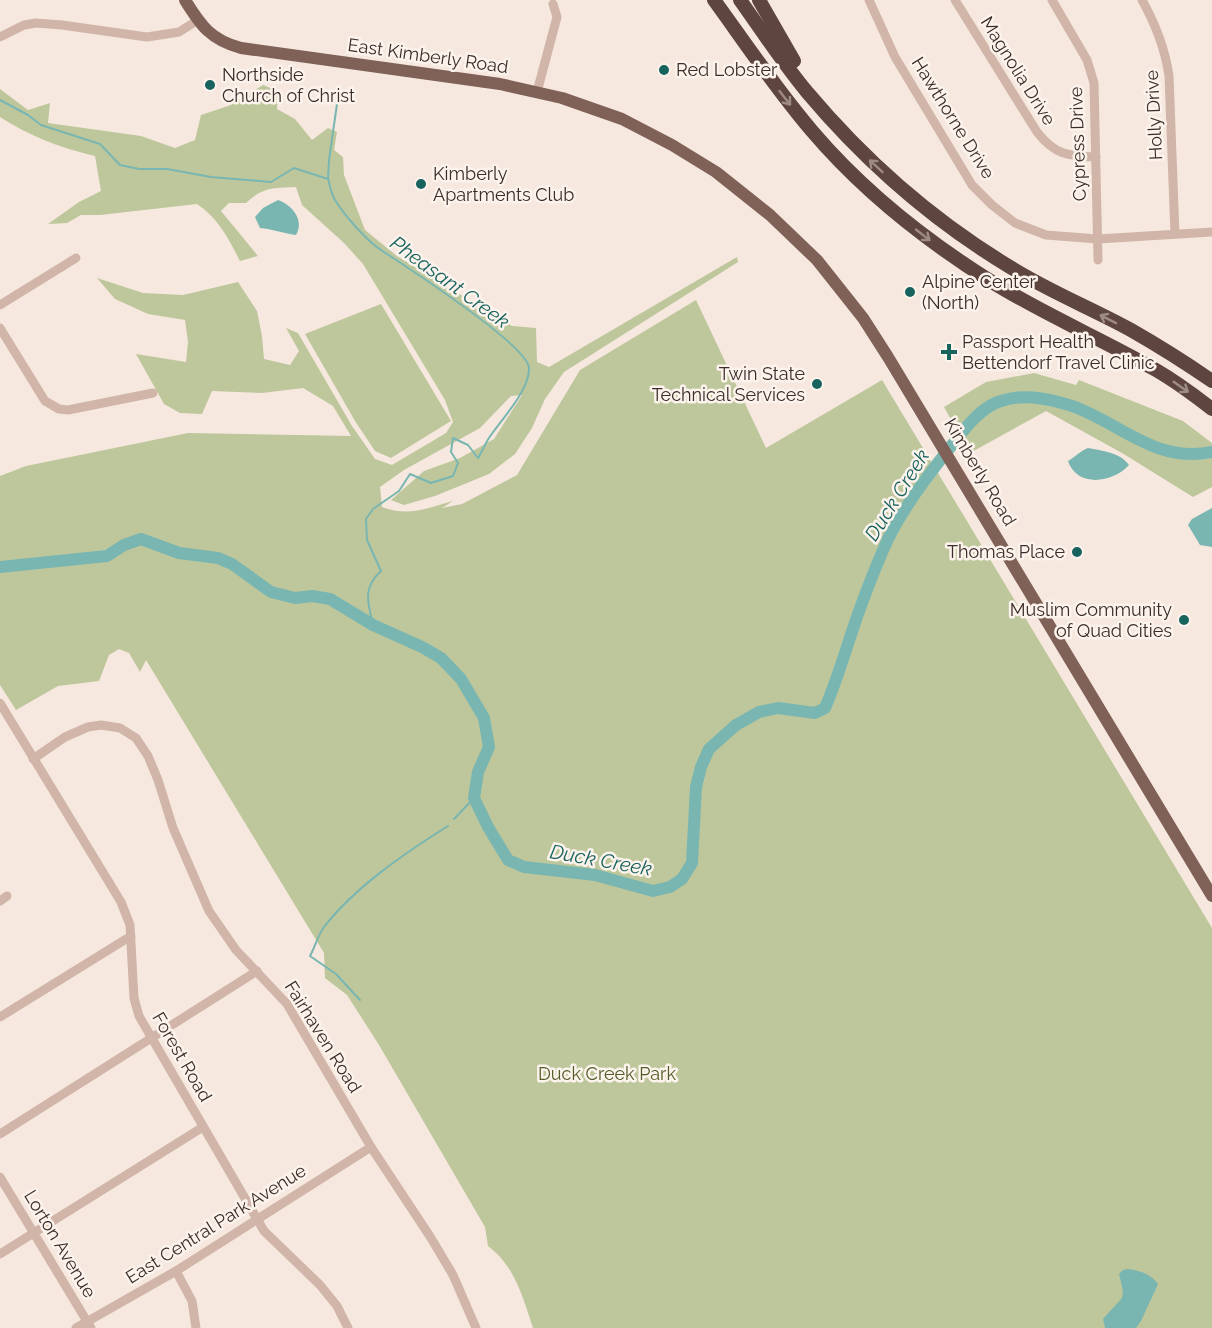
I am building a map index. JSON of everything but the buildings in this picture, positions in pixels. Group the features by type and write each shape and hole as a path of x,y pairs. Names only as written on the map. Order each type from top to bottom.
{"highway":[{"path":"714,0 760,66 807,125 846,168 897,214 994,283 1151,367 1209,406"},
{"path":"740,0 800,83 846,137 935,217 1012,269 1149,340 1212,381"},
{"path":"759,0 783,44 812,87 820,107"}],"main road":[{"name":"East Kimberly Road","path":"185,0 198,20 217,39 241,48 479,80 537,92 622,119 716,172 802,243 817,260"},
{"name":"Kimberly Road","path":"817,260 863,318 933,429 1212,896"}],"street":[{"name":"Hawthorne Drive","path":"869,0 895,57 972,185 992,206 1015,223 1046,235 1098,239 1212,232"},
{"name":"Magnolia Drive","path":"955,0 1046,144 1059,153 1096,157"},
{"name":"Cypress Drive","path":"1052,0 1090,67 1094,83 1098,260"},
{"name":"Holly Drive","path":"1142,0 1155,22 1168,65 1174,234"},
{"path":"537,92 557,17 553,4"},
{"path":"0,37 24,25 36,23 147,37 179,32 198,20"},
{"path":"0,305 76,258"},
{"path":"0,328 45,401 51,406 68,410 153,393"},
{"name":"Forest Road","path":"0,703 121,902 130,925 134,998 138,1016 257,1219 273,1241 320,1285 336,1306 348,1328"},
{"name":"Fairhaven Road","path":"33,759 65,737 87,727 101,725 120,728 136,738 148,756 159,780 173,828 209,911 236,950 287,1004 371,1147 453,1275 476,1328"},
{"path":"0,1017 131,936"},
{"path":"0,1134 257,971"},
{"path":"0,1254 203,1127"},
{"name":"East Central Park Avenue","path":"76,1328 89,1325 371,1147"},
{"name":"Lorton Avenue","path":"0,1177 89,1325"},
{"path":"176,1271 192,1301 196,1328"}],"green space":[{"name":"Duck Creek Park","path":"263,85 278,91 277,109 295,119 312,140 328,128 337,132 334,150 343,157 344,175 365,230 397,256 512,326 536,328 537,362 549,367 737,257 738,262 564,372 545,399 532,428 515,454 489,474 435,496 404,505 391,500 424,471 460,458 494,439 522,395 511,396 480,428 404,470 380,487 382,507 409,511 426,509 453,501 442,508 462,504 517,475 580,370 696,300 766,448 882,380 1212,928 1212,1328 533,1328 517,1283 505,1263 488,1246 485,1227 379,1045 347,995 325,978 324,953 146,660 140,672 129,653 119,649 109,655 99,681 58,686 16,710 0,685 0,476 26,466 188,433 351,436 333,406 303,388 262,393 212,391 202,414 180,413 164,404 136,354 186,362 188,342 185,320 148,314 115,299 97,278 143,293 183,295 238,282 257,311 264,359 290,365 299,351 286,328 298,333 352,426 375,459 392,465 446,433 453,422 445,400 363,264 344,243 302,205 296,187 269,189 246,203 229,203 221,211 258,256 240,261 217,223 197,204 81,215 67,223 48,224 79,202 101,191 95,156 46,141 0,117 0,89 28,110 50,103 48,123 141,136 175,148 195,140 201,115 231,105"},
{"path":"381,304 451,421 391,458 375,451 305,334"},
{"path":"1034,373 1076,385 1079,380 1183,421 1212,443 1212,487 1193,497 1122,453 1046,411 970,453 944,407 986,382"}],"water":[{"path":"278,200 288,205 296,214 299,224 296,235 260,228 255,217 263,208"},
{"path":"1088,448 1121,457 1129,465 1114,476 1105,479 1087,479 1079,476 1068,461"},
{"path":"1212,508 1212,547 1200,545 1188,525 1192,519"},
{"path":"1128,1269 1148,1275 1158,1284 1136,1328 1105,1328 1103,1319 1122,1298 1123,1291 1119,1274"}],"waterway":[{"path":"328,179 339,90"},
{"name":"Pheasant Creek","path":"0,100 41,125 100,144 120,165 139,169 167,169 211,177 271,182 294,168 328,179 335,200 369,240 464,306 509,342 523,357 529,368 525,386 478,458 468,445 453,438 451,452 458,463 453,476 431,483 410,474 399,491 373,509 366,519 367,540 381,571 371,584 368,596 373,625"},
{"name":"Duck Creek","path":"0,567 107,556 124,545 141,539 179,553 218,558 232,564 271,592 295,598 312,596 330,599 373,625 441,658 461,679 484,718 489,747 478,772 474,798 508,860 524,867 595,875 653,891 670,887 682,879 692,863 696,787 709,749 736,725 759,712 778,708 815,713 825,708 858,614 895,526 935,467 967,427 984,410 1007,399 1025,397 1042,399 1087,412 1154,447 1191,454 1212,452"},
{"path":"454,819 474,798"},
{"path":"360,1000 336,974 310,956 320,934 350,898 398,859 448,826"}],"place":[{"name":"Red Lobster","path":"664,70"},
{"name":"Northside Church of Christ","path":"210,85"},
{"name":"Kimberly Apartments Club","path":"421,184"},
{"name":"Alpine Center (North)","path":"910,292"},
{"name":"Passport Health Bettendorf Travel Clinic","path":"949,352"},
{"name":"Twin State Technical Services","path":"817,384"},
{"name":"Thomas Place","path":"1077,552"},
{"name":"Muslim Community of Quad Cities","path":"1184,620"}]}
